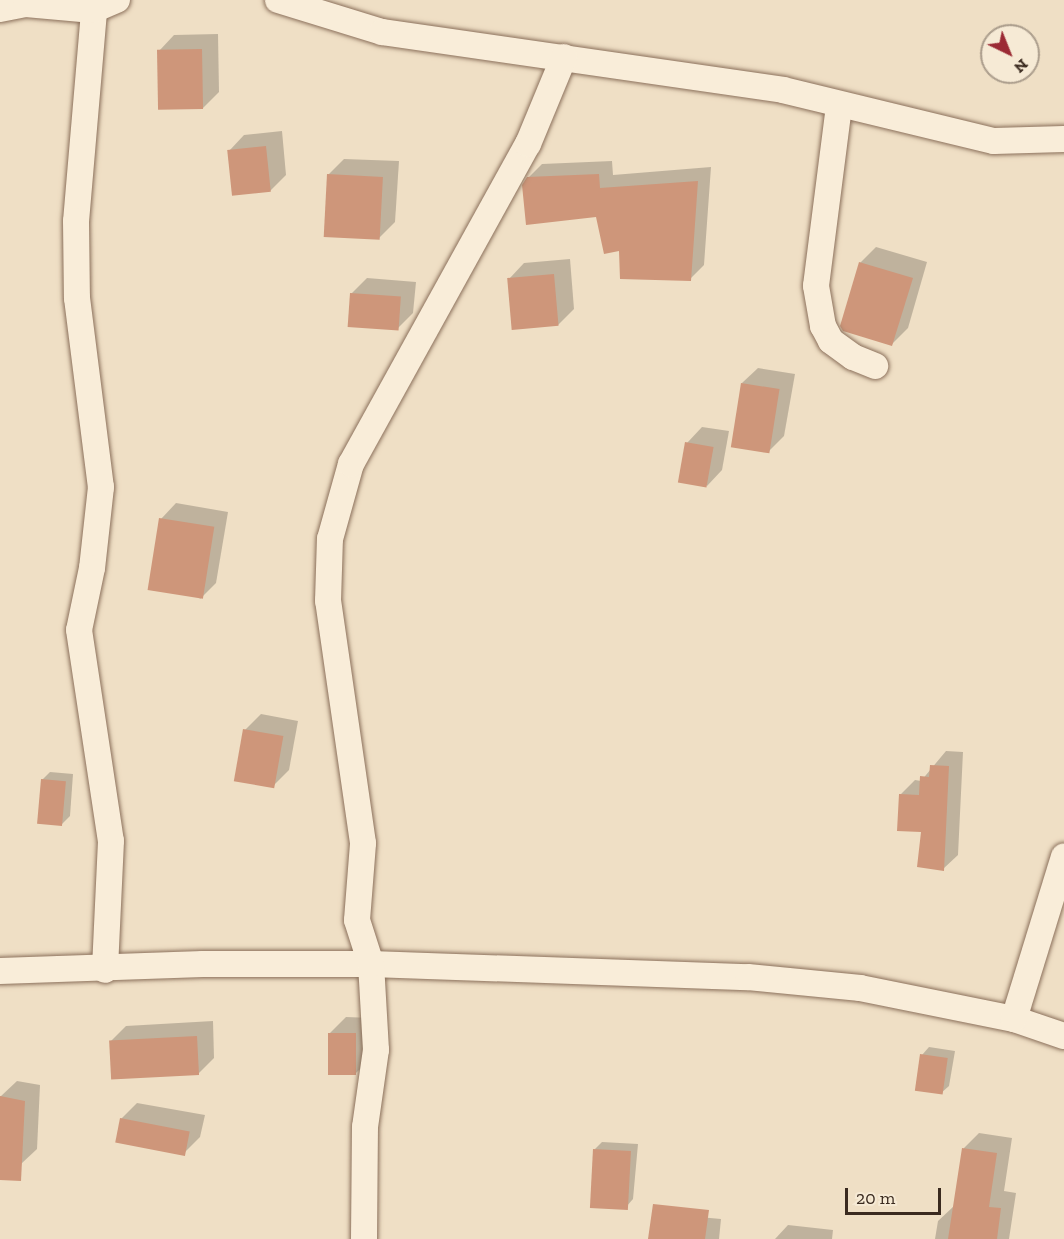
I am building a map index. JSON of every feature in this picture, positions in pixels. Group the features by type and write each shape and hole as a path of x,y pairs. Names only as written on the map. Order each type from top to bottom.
{"street":[{"path":"0,9 26,4 94,5 117,0"},
{"path":"278,0 382,32 783,90 839,106 1000,142 1064,139"},
{"path":"94,5 76,220 77,298 101,487 92,568 79,630 111,841 105,970"},
{"path":"364,1239 365,1127 376,1050 371,964 357,920 363,843 328,601 332,529 351,464 528,144 564,57"},
{"path":"839,106 816,286 823,326 831,341 853,357 875,366"},
{"path":"1014,1019 1064,856"},
{"path":"0,971 105,970 203,964 371,964 748,977 860,988 1014,1019 1064,1036"}],"building":[{"path":"202,49 203,109 158,110 157,50"},
{"path":"266,146 271,192 232,196 227,150"},
{"path":"327,174 383,177 380,240 324,237"},
{"path":"599,174 600,188 698,181 691,281 620,279 619,251 604,254 596,217 526,225 522,185 527,177"},
{"path":"859,262 913,278 892,346 843,331 840,326"},
{"path":"554,274 559,326 512,330 507,278"},
{"path":"350,293 401,297 399,330 348,327"},
{"path":"741,383 780,389 769,453 731,447"},
{"path":"685,442 714,447 706,487 678,482"},
{"path":"159,518 214,527 203,599 148,590"},
{"path":"243,729 283,736 274,788 234,781"},
{"path":"930,765 949,766 944,871 917,867 921,832 897,831 899,794 919,795 920,776 929,777"},
{"path":"41,779 66,781 62,826 37,824"},
{"path":"328,1033 356,1033 356,1075 328,1075"},
{"path":"197,1036 199,1075 111,1080 109,1041"},
{"path":"920,1054 948,1058 943,1095 915,1091"},
{"path":"0,1096 25,1101 21,1181 0,1180"},
{"path":"120,1118 190,1132 185,1156 115,1143"},
{"path":"962,1148 997,1153 989,1207 1001,1208 997,1239 948,1239"},
{"path":"593,1149 631,1151 628,1210 590,1208"},
{"path":"653,1204 709,1210 705,1239 648,1239"}]}
